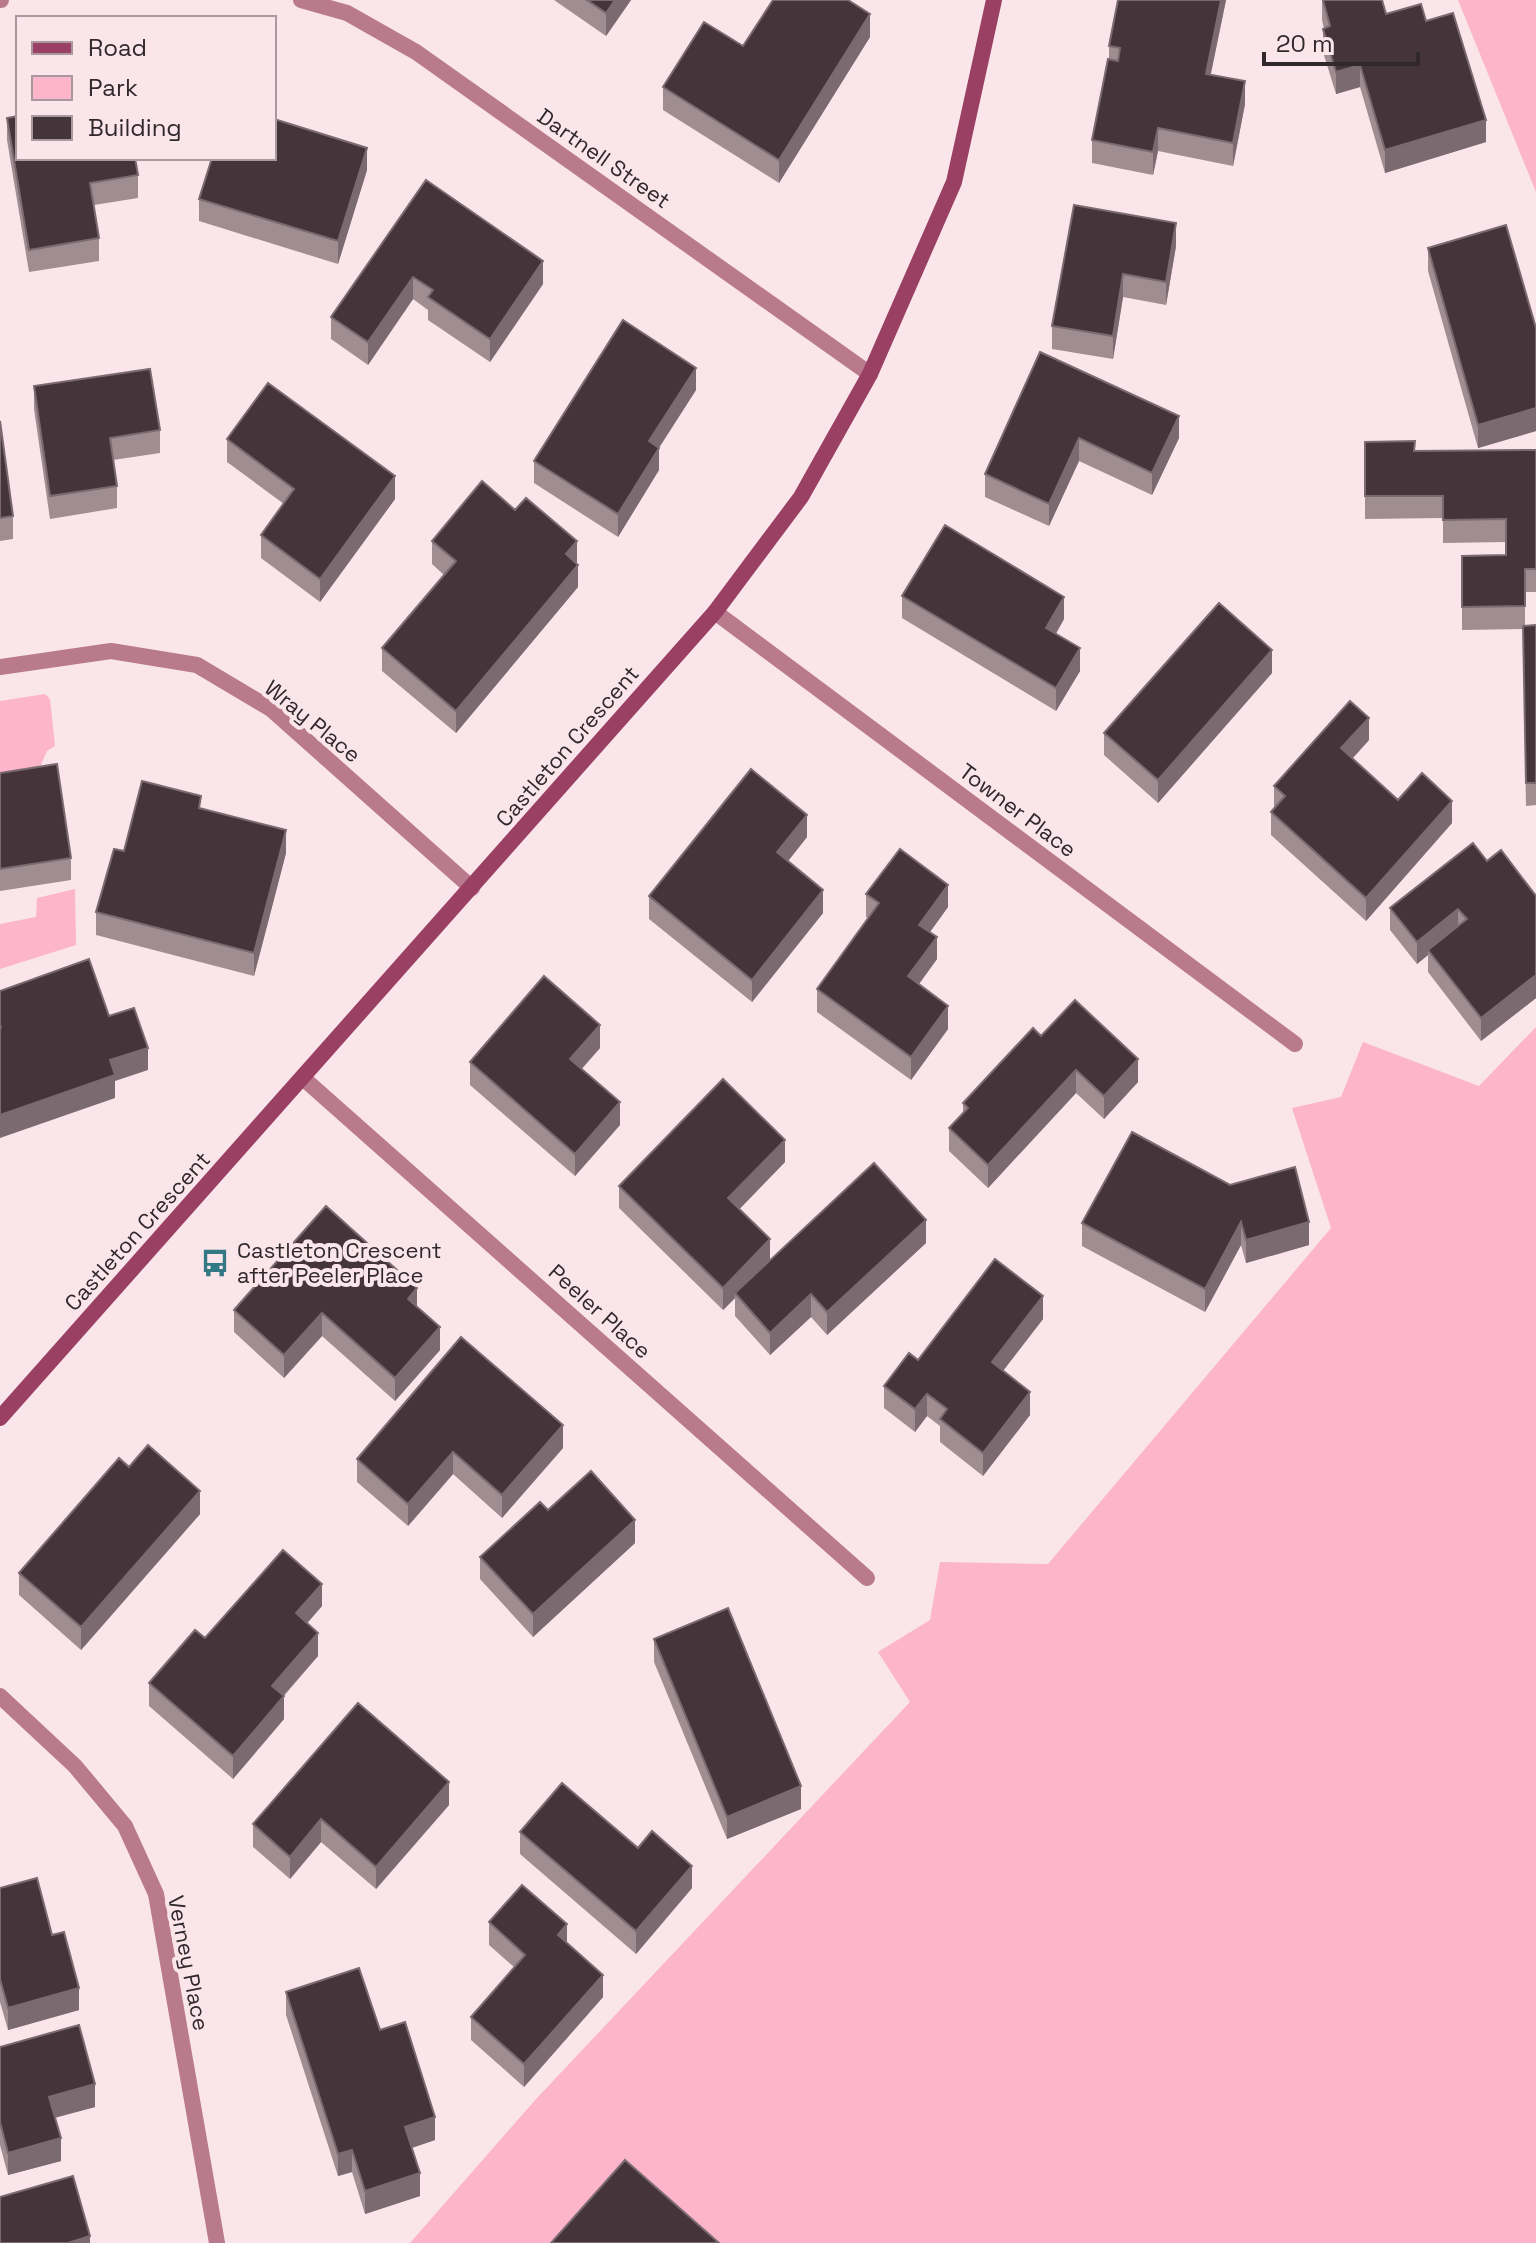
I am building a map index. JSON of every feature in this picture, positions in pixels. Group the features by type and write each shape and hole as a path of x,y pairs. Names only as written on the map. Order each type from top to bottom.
{"street":[{"name":"Dartnell Street","path":"301,0 347,13 416,52 870,374"},
{"name":"Castleton Crescent","path":"0,1418 715,612 801,497 870,374 954,182 994,0"},
{"name":"Towner Place","path":"715,612 1295,1044"},
{"name":"Wray Place","path":"0,667 111,651 197,665 271,709 472,888"},
{"name":"Peeler Place","path":"303,1078 867,1578"},
{"name":"Verney Place","path":"0,1696 75,1766 125,1826 156,1894 217,2243"}],"green space":[{"path":"1458,0 1536,0 1536,192"},
{"path":"45,694 50,699 55,746 47,751 40,767 0,784 0,701"},
{"path":"75,889 76,945 0,969 0,924 36,917 37,898"},
{"path":"1536,1027 1536,2243 410,2243 537,2098 910,1702 878,1652 930,1620 940,1562 1048,1564 1331,1228 1292,1108 1341,1097 1363,1042 1479,1086"}],"building":[{"path":"587,0 615,0 606,13"},
{"path":"773,0 848,0 870,14 779,160 663,87 704,22 743,46"},
{"path":"1118,0 1221,0 1206,74 1245,81 1233,143 1158,128 1153,152 1092,140 1108,59 1118,61 1120,48 1109,46"},
{"path":"1323,0 1382,0 1386,14 1421,4 1426,21 1453,13 1486,120 1385,150 1360,65 1336,72 1323,29 1330,26"},
{"path":"16,116 16,160 135,160 138,175 90,183 99,238 29,250 7,118"},
{"path":"276,120 367,148 338,241 199,199 211,160 276,160"},
{"path":"426,180 543,261 490,339 428,297 433,290 413,277 368,342 331,317"},
{"path":"1074,205 1176,223 1166,282 1123,274 1113,336 1052,326"},
{"path":"1506,225 1536,328 1536,408 1478,425 1428,248"},
{"path":"623,320 696,368 649,441 659,448 618,514 534,461"},
{"path":"1040,352 1179,416 1152,473 1079,438 1049,504 985,474"},
{"path":"150,369 160,430 110,438 117,486 50,496 34,386"},
{"path":"268,383 395,476 320,579 261,535 294,489 227,439"},
{"path":"0,421 13,516 0,518"},
{"path":"1415,441 1414,451 1536,450 1536,569 1525,569 1525,606 1462,607 1462,556 1506,555 1506,519 1443,520 1443,496 1365,496 1365,442"},
{"path":"482,481 515,510 526,498 577,541 566,554 578,565 456,711 382,648 456,561 432,541"},
{"path":"945,525 1064,597 1046,628 1080,648 1056,688 902,596"},
{"path":"1219,603 1272,650 1158,780 1104,733"},
{"path":"1536,625 1536,783 1526,783 1523,626"},
{"path":"1350,701 1369,718 1341,748 1398,800 1422,773 1452,801 1366,898 1271,812 1285,796 1274,786"},
{"path":"57,764 71,858 0,869 0,773"},
{"path":"751,769 807,815 777,852 823,890 752,980 649,896"},
{"path":"142,781 201,796 199,808 286,830 254,953 96,912 114,849 124,851"},
{"path":"1473,843 1487,861 1501,850 1536,896 1536,975 1481,1018 1428,950 1467,919 1458,909 1417,942 1390,908"},
{"path":"900,849 948,885 919,925 937,937 908,976 948,1006 911,1057 817,989 879,903 866,894"},
{"path":"89,959 109,1016 134,1008 148,1048 110,1060 115,1075 0,1115 0,991"},
{"path":"544,976 600,1025 570,1059 620,1102 575,1154 470,1062"},
{"path":"1075,1000 1138,1059 1104,1096 1076,1070 988,1165 949,1128 968,1108 963,1103 1033,1028 1041,1036"},
{"path":"723,1079 785,1140 728,1198 770,1239 723,1288 619,1186"},
{"path":"1132,1132 1230,1185 1295,1167 1309,1222 1246,1240 1241,1222 1205,1289 1082,1223"},
{"path":"874,1163 926,1220 827,1312 811,1294 770,1333 735,1293"},
{"path":"326,1206 417,1288 408,1299 440,1327 395,1378 322,1313 284,1355 234,1310"},
{"path":"995,1259 1043,1296 992,1362 1030,1392 983,1453 940,1419 947,1409 927,1394 915,1409 884,1386 909,1353 918,1360"},
{"path":"461,1337 563,1425 502,1495 453,1452 408,1504 357,1459"},
{"path":"148,1445 200,1491 81,1627 19,1573 119,1458 129,1467"},
{"path":"591,1471 635,1520 533,1614 480,1557 540,1502 548,1510"},
{"path":"283,1550 322,1584 296,1613 318,1633 272,1686 284,1696 233,1756 149,1683 195,1630 205,1638"},
{"path":"728,1608 801,1786 727,1817 654,1639"},
{"path":"358,1703 449,1782 376,1867 321,1819 290,1857 253,1824"},
{"path":"562,1783 638,1848 652,1831 692,1866 636,1931 520,1832"},
{"path":"37,1878 52,1935 64,1932 79,1988 8,2008 0,1979 0,1888"},
{"path":"522,1885 567,1924 558,1935 603,1975 524,2064 471,2017 525,1955 489,1922"},
{"path":"359,1968 380,2030 405,2022 435,2117 405,2127 420,2173 365,2191 352,2150 338,2154 286,1992"},
{"path":"79,2025 95,2084 49,2097 61,2138 8,2153 0,2122 0,2047"},
{"path":"625,2160 719,2243 551,2243"},
{"path":"73,2176 90,2236 68,2243 0,2243 0,2197"}],"place":[{"name":"Castleton Crescent after Peeler Place","path":"215,1263"}]}
